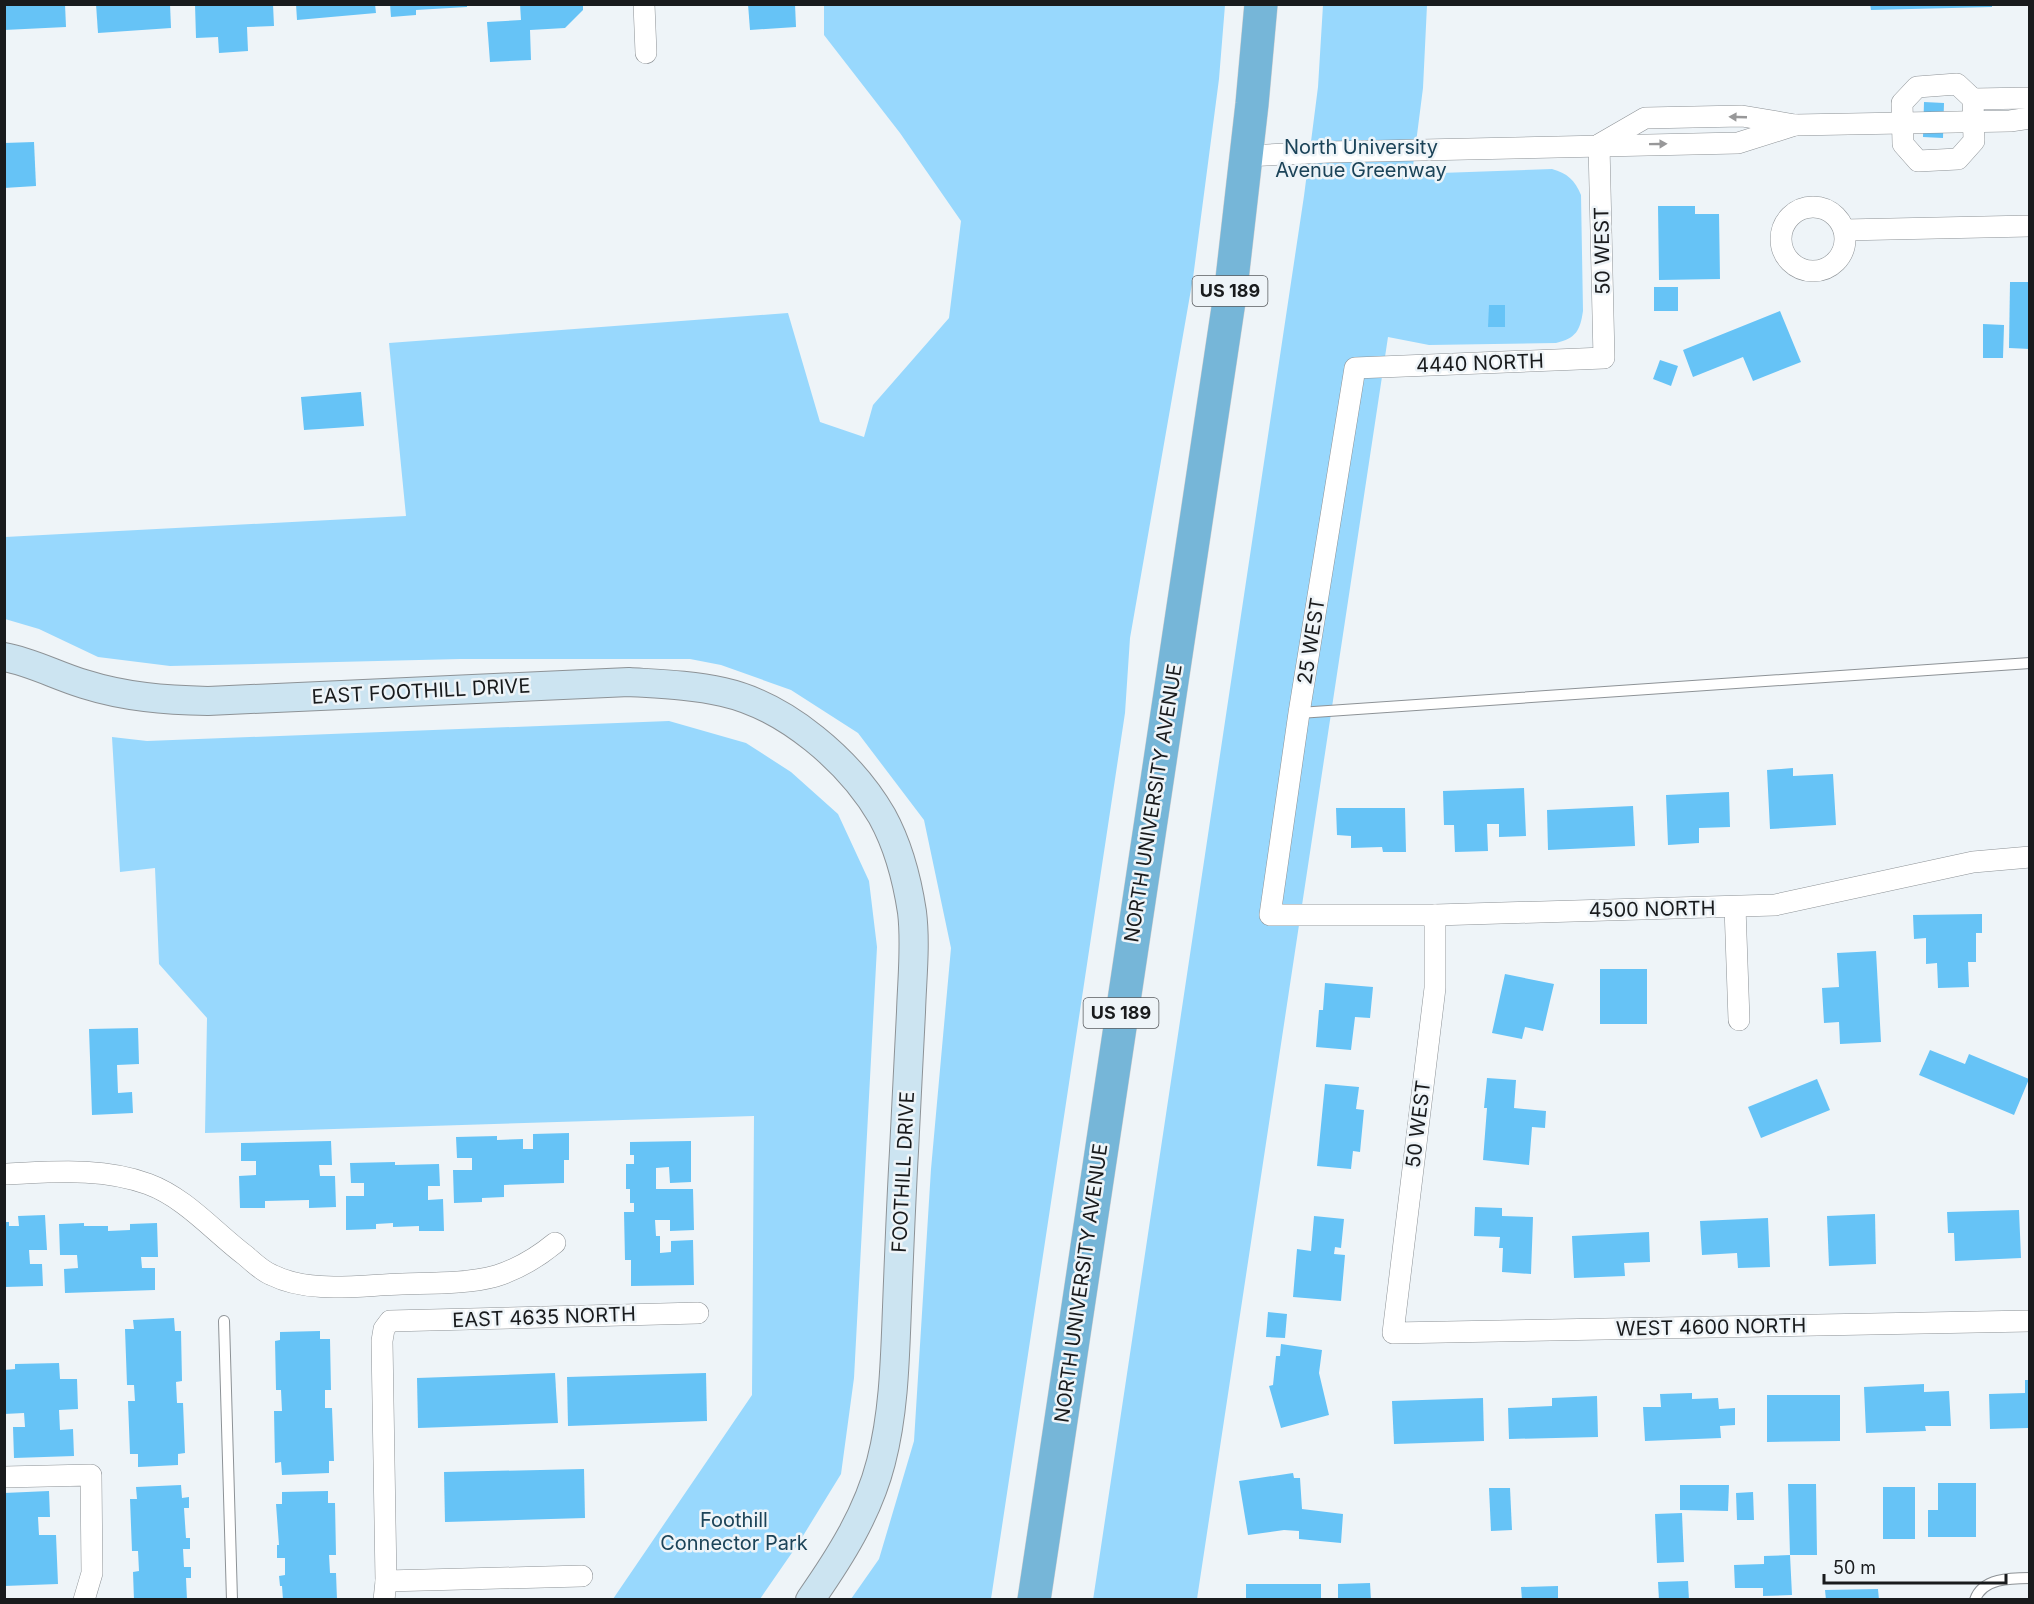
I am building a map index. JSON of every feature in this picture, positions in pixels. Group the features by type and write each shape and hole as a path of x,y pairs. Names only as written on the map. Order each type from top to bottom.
{"highway":[{"name":"NORTH UNIVERSITY AVENUE","path":"1034,1599 1231,288 1261,4"}],"main road":[{"name":"EAST FOOTHILL DRIVE","path":"4,657 128,696 167,700 219,700 629,682 694,687 726,693 770,710 805,731 828,750"},
{"name":"FOOTHILL DRIVE","path":"810,1599 857,1528 881,1465 888,1431 895,1357 914,942 906,876 893,842 881,816 858,783 828,750"}],"street":[{"path":"644,4 646,53"},
{"path":"1957,84 1972,99 1973,122 1974,141 1958,159 1918,161 1903,144 1902,103 1917,87 1957,84"},
{"path":"1972,99 2030,98"},
{"path":"1246,156 1737,142 1796,125 2010,121 2030,118"},
{"name":"50 WEST","path":"1599,145 1604,358"},
{"path":"1844,230 2030,226"},
{"name":"4440 NORTH","path":"1355,368 1604,358"},
{"name":"25 WEST","path":"1270,915 1299,713 1355,368"},
{"name":"4500 NORTH","path":"1270,915 1435,915 1775,905 1973,862 2030,857"},
{"path":"1736,907 1739,1020"},
{"name":"50 WEST","path":"1393,1333 1435,988 1435,915"},
{"path":"4,1174 107,1173 149,1184 170,1194 271,1275 309,1285 464,1282 497,1276 528,1263 555,1243"},
{"name":"EAST 4635 NORTH","path":"385,1590 382,1341 384,1329 390,1321 698,1313"},
{"name":"WEST 4600 NORTH","path":"1393,1333 2030,1321"},
{"path":"4,1477 91,1475 92,1573 84,1599"},
{"path":"385,1590 582,1575"}],"lane":[{"path":"1299,713 2030,663"},
{"path":"224,1321 232,1599"},
{"path":"1975,1599 1977,1594 1993,1581 2030,1578"}],"green space":[{"path":"824,5 1225,5 1219,79 1193,278 1130,638 1125,713 991,1599 851,1599 879,1559 914,1441 931,1169 951,948 924,820 858,733 791,690 721,665 690,659 460,659 170,666 98,657 39,629 5,619 5,537 406,516 389,343 788,313 820,422 864,437 873,405 949,318 961,221 900,133 824,35"},
{"name":"North University Avenue Greenway","path":"1323,5 1427,5 1423,88 1412,174 1552,169 1570,178 1581,195 1583,311 1576,333 1556,343 1429,345 1388,337 1197,1599 1093,1600 1304,196 1318,87"},
{"name":"Foothill Connector Park","path":"669,721 746,743 791,772 838,814 869,881 877,947 854,1378 841,1474 798,1544 760,1599 613,1599 752,1395 754,1116 205,1133 207,1018 159,964 155,868 120,872 112,737 147,741"}],"building":[{"path":"4,4 65,4 66,27 4,30"},
{"path":"96,4 170,4 171,28 98,33"},
{"path":"195,4 273,4 274,26 247,27 248,51 219,53 218,37 196,38"},
{"path":"296,4 375,4 376,13 297,20"},
{"path":"390,4 467,4 467,7 416,10 416,15 391,17"},
{"path":"520,4 583,4 583,10 565,28 530,30 531,60 490,62 487,22 521,20"},
{"path":"748,4 795,4 796,27 750,30"},
{"path":"1870,4 1992,4 1992,7 1871,10"},
{"path":"1924,102 1944,103 1943,138 1923,137"},
{"path":"34,142 36,186 4,188 4,143"},
{"path":"1658,206 1695,206 1695,214 1719,214 1720,279 1659,280"},
{"path":"2010,282 2030,282 2030,349 2009,348"},
{"path":"1654,287 1678,287 1678,311 1654,311"},
{"path":"1489,305 1505,305 1505,327 1488,327"},
{"path":"1780,311 1801,362 1753,381 1743,357 1693,377 1683,350"},
{"path":"1983,324 2004,325 2003,358 1983,358"},
{"path":"1660,360 1678,366 1671,386 1653,379"},
{"path":"361,392 364,426 304,430 301,397"},
{"path":"1793,768 1793,776 1833,774 1836,825 1770,829 1767,770"},
{"path":"1524,788 1526,836 1499,837 1499,824 1487,824 1488,851 1455,852 1454,825 1444,825 1443,791"},
{"path":"1729,792 1730,827 1699,828 1699,843 1668,845 1666,795"},
{"path":"1633,806 1635,846 1548,850 1547,810"},
{"path":"1336,808 1405,808 1406,852 1383,852 1382,847 1351,848 1351,836 1337,835"},
{"path":"1982,914 1982,933 1976,933 1976,962 1968,962 1969,987 1938,988 1937,963 1926,964 1926,938 1914,939 1913,915"},
{"path":"1876,951 1881,1042 1840,1044 1839,1022 1824,1023 1822,988 1839,987 1837,953"},
{"path":"1600,969 1647,969 1647,1024 1600,1024"},
{"path":"1505,974 1554,984 1543,1031 1525,1027 1522,1039 1492,1033"},
{"path":"1325,983 1373,987 1370,1018 1355,1017 1351,1050 1316,1047 1319,1010 1323,1010"},
{"path":"138,1028 139,1064 117,1065 118,1093 132,1092 133,1113 92,1115 89,1029"},
{"path":"1930,1050 1965,1064 1969,1054 2029,1079 2014,1115 1919,1075"},
{"path":"1487,1078 1516,1080 1514,1108 1546,1111 1545,1128 1532,1127 1529,1165 1483,1160"},
{"path":"1817,1079 1830,1110 1761,1138 1748,1107"},
{"path":"1325,1084 1359,1087 1356,1109 1364,1110 1360,1152 1353,1151 1351,1169 1317,1166"},
{"path":"569,1133 569,1160 564,1160 564,1183 504,1185 504,1197 482,1198 482,1202 454,1203 453,1170 472,1170 472,1158 457,1158 456,1137 497,1136 497,1140 523,1139 523,1149 533,1149 533,1134"},
{"path":"331,1141 332,1165 319,1165 320,1176 335,1176 336,1207 309,1208 309,1200 265,1201 265,1208 240,1208 239,1176 256,1175 256,1161 241,1161 241,1143"},
{"path":"691,1141 691,1182 670,1183 669,1167 656,1168 656,1189 693,1189 694,1230 670,1231 670,1220 655,1220 656,1236 660,1236 660,1253 671,1252 671,1241 693,1240 694,1285 631,1286 631,1260 625,1260 624,1212 634,1212 634,1203 630,1203 630,1189 626,1189 626,1164 634,1164 634,1155 630,1155 630,1142"},
{"path":"395,1162 395,1165 439,1164 440,1186 428,1186 428,1200 443,1199 444,1231 419,1231 419,1226 393,1227 393,1223 376,1224 376,1229 346,1230 346,1196 364,1196 364,1183 351,1183 350,1163"},
{"path":"1475,1207 1502,1208 1502,1216 1533,1217 1531,1274 1502,1272 1503,1248 1499,1248 1500,1237 1474,1236"},
{"path":"2019,1210 2021,1258 1955,1261 1954,1233 1948,1233 1947,1212"},
{"path":"1875,1214 1876,1264 1829,1266 1827,1216"},
{"path":"45,1215 47,1250 29,1250 30,1264 42,1264 43,1286 4,1287 4,1222 9,1222 9,1226 19,1226 18,1216"},
{"path":"1314,1216 1344,1219 1341,1248 1335,1247 1334,1254 1345,1255 1341,1301 1293,1297 1297,1249 1311,1251"},
{"path":"1768,1218 1770,1267 1738,1268 1737,1253 1702,1255 1700,1221"},
{"path":"84,1223 84,1226 108,1226 108,1231 130,1230 130,1224 157,1223 158,1257 141,1257 142,1268 155,1268 155,1290 65,1293 64,1269 78,1268 77,1255 60,1255 59,1224"},
{"path":"1649,1232 1650,1262 1624,1263 1625,1276 1574,1278 1572,1236"},
{"path":"1268,1312 1287,1314 1285,1338 1266,1337"},
{"path":"174,1318 175,1331 181,1331 182,1381 176,1382 177,1403 183,1403 185,1453 178,1454 178,1465 138,1467 138,1454 130,1454 128,1401 135,1401 134,1385 127,1385 125,1329 134,1329 133,1320"},
{"path":"320,1331 320,1339 330,1339 331,1390 325,1390 325,1408 332,1408 334,1461 329,1461 329,1473 282,1475 281,1462 275,1463 274,1411 282,1411 281,1390 276,1390 275,1341 280,1340 280,1332"},
{"path":"1281,1344 1322,1350 1319,1373 1329,1415 1281,1428 1269,1386 1273,1385 1276,1356 1280,1356"},
{"path":"59,1363 60,1379 77,1379 78,1409 59,1410 60,1430 73,1429 74,1456 14,1458 13,1427 25,1427 24,1413 4,1414 4,1370 15,1369 15,1364"},
{"path":"555,1373 558,1423 418,1428 417,1378"},
{"path":"706,1373 707,1421 568,1426 567,1377"},
{"path":"2025,1380 2030,1380 2028,1428 1990,1429 1989,1394 2025,1393"},
{"path":"1924,1384 1924,1392 1949,1391 1951,1426 1925,1426 1926,1431 1866,1433 1864,1387"},
{"path":"1692,1393 1692,1399 1718,1398 1719,1409 1735,1408 1735,1425 1720,1426 1721,1438 1645,1441 1643,1407 1661,1407 1660,1394"},
{"path":"1767,1395 1840,1395 1840,1441 1767,1442"},
{"path":"1597,1396 1598,1437 1509,1439 1508,1408 1552,1406 1552,1398"},
{"path":"1483,1398 1484,1441 1394,1444 1392,1401"},
{"path":"584,1469 585,1518 445,1522 444,1472"},
{"path":"1293,1473 1294,1478 1300,1478 1302,1509 1343,1514 1341,1543 1299,1539 1299,1531 1284,1530 1248,1535 1239,1481"},
{"path":"1938,1483 1976,1483 1976,1537 1928,1537 1928,1510 1938,1510"},
{"path":"1788,1484 1816,1484 1817,1555 1790,1555"},
{"path":"181,1485 182,1498 189,1497 189,1508 184,1508 186,1538 190,1538 190,1549 183,1549 184,1567 191,1567 191,1578 186,1578 187,1600 134,1600 133,1572 139,1571 138,1551 132,1551 130,1499 137,1499 136,1487"},
{"path":"1680,1485 1729,1485 1728,1511 1680,1510"},
{"path":"1883,1487 1915,1487 1915,1539 1883,1539"},
{"path":"1489,1488 1510,1488 1512,1530 1491,1531"},
{"path":"49,1491 50,1517 38,1517 39,1535 56,1535 58,1584 4,1586 4,1493"},
{"path":"328,1491 328,1503 335,1503 336,1555 329,1555 330,1573 336,1573 337,1600 283,1600 279,1576 285,1575 285,1558 277,1558 277,1545 279,1545 276,1504 282,1504 282,1492"},
{"path":"1753,1492 1754,1520 1737,1520 1736,1493"},
{"path":"1682,1513 1684,1562 1657,1563 1655,1514"},
{"path":"1790,1555 1792,1595 1763,1596 1763,1588 1735,1588 1734,1565 1764,1564 1764,1556"},
{"path":"1688,1581 1689,1600 1659,1600 1658,1582"},
{"path":"1370,1583 1371,1600 1338,1600 1338,1584"},
{"path":"1246,1584 1321,1584 1321,1600 1246,1600"},
{"path":"1558,1586 1558,1600 1522,1600 1521,1587"},
{"path":"1878,1589 1879,1600 1826,1600 1825,1590"}]}
